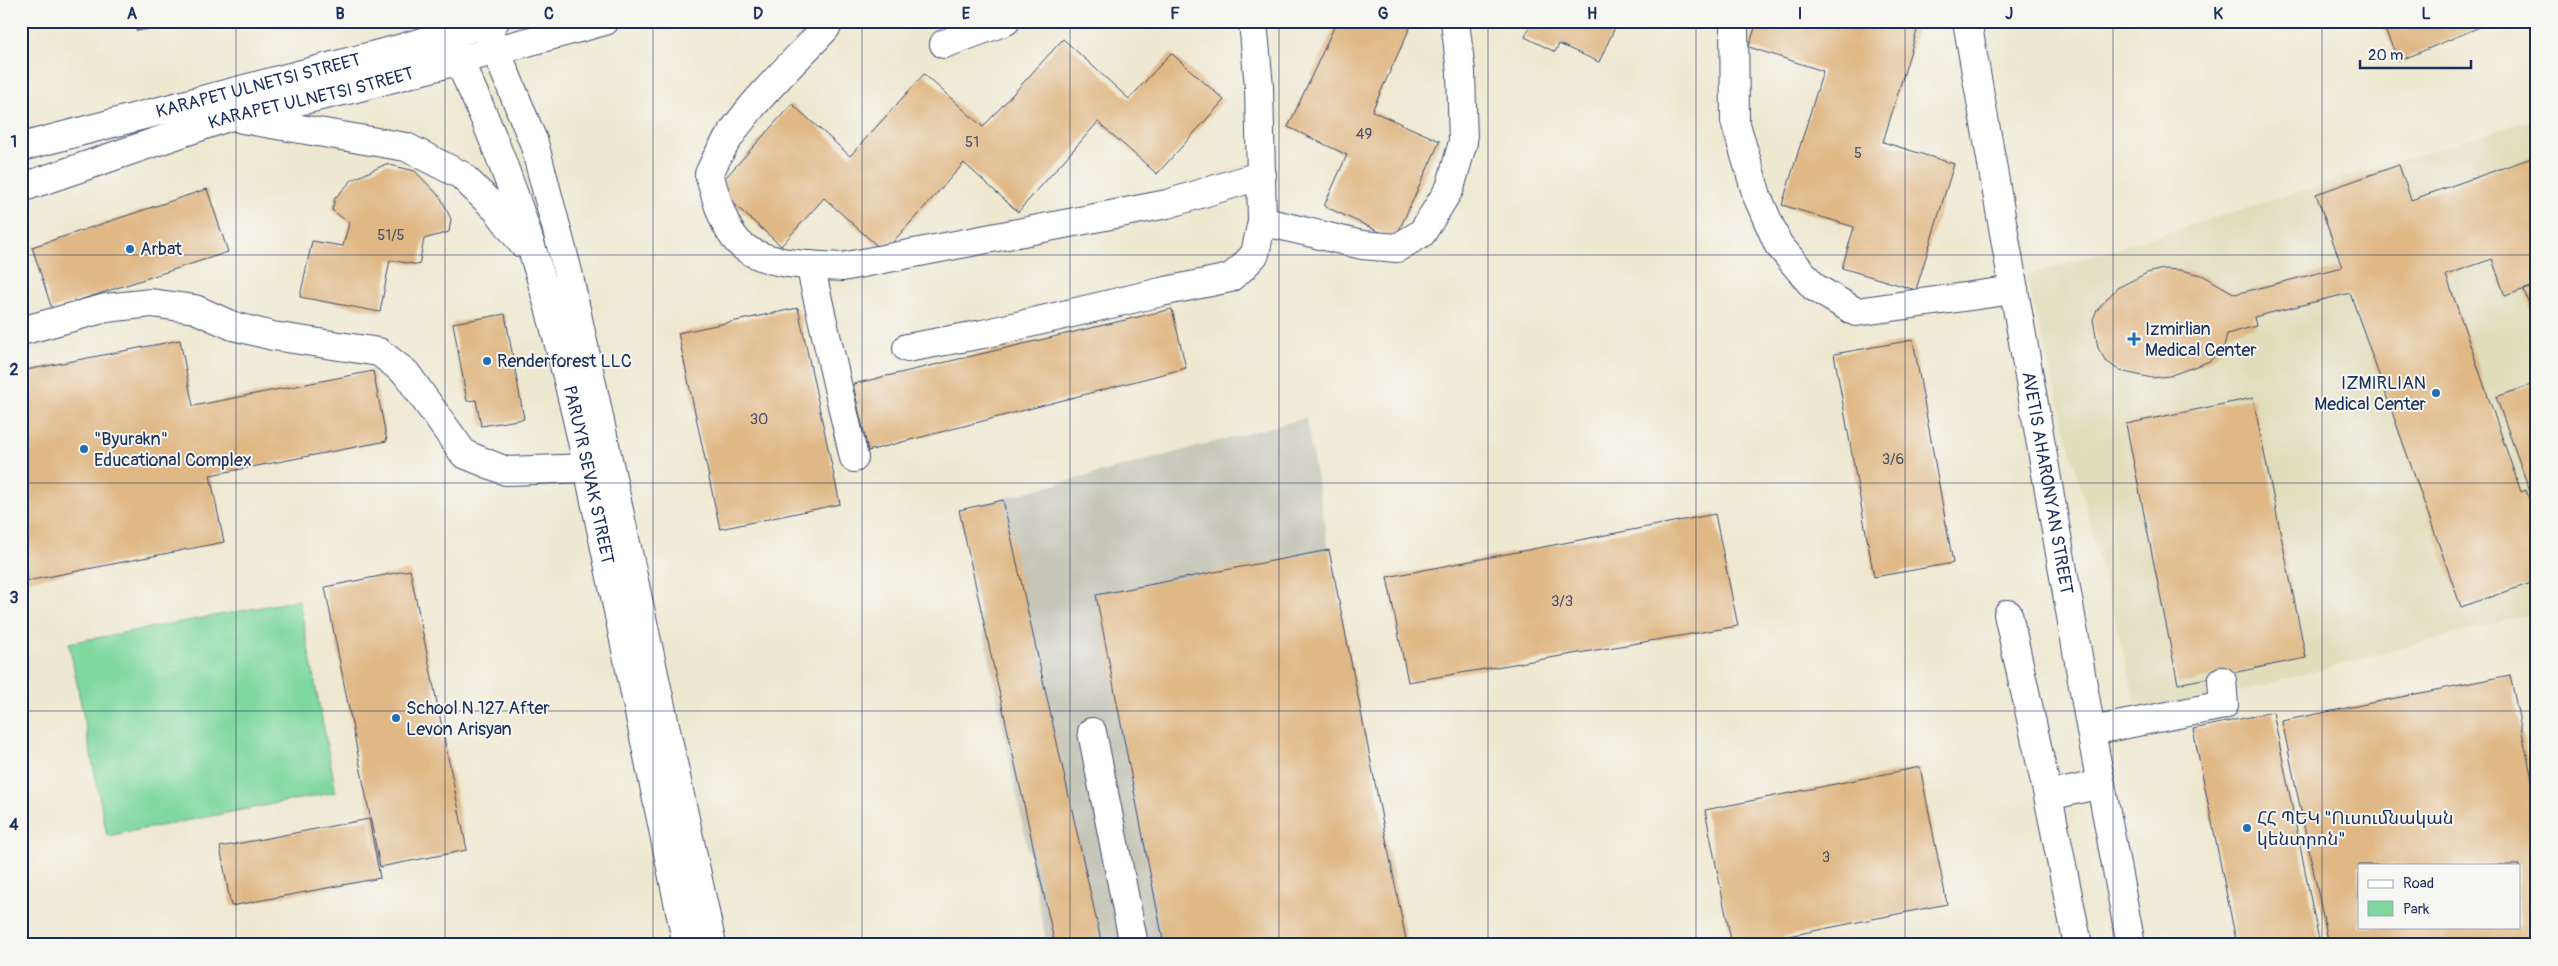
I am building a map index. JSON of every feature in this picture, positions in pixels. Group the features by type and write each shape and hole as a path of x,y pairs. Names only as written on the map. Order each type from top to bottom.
{"street":[{"name":"KARAPET ULNETSI STREET","path":"21,188 228,117 356,88 605,21"},
{"path":"830,21 825,29 767,90 719,150 709,174 720,209 737,241 751,252 790,264 842,267 1167,204 1262,176"},
{"path":"944,44 1006,21"},
{"path":"907,348 983,334 1230,278 1255,254 1262,221 1259,86 1253,21"},
{"path":"1262,221 1371,246 1397,248 1422,233 1450,188 1463,142 1462,72 1455,21"},
{"path":"1734,21 1735,121 1757,196 1778,244 1814,287 1856,312 2014,290"},
{"name":"AVETIS AHARONYAN STREET","path":"1966,21 2091,731 2131,945"},
{"name":"KARAPET ULNETSI STREET","path":"21,147 442,28 489,22"},
{"name":"PARUYR SEVAK STREET","path":"489,22 534,143 568,272 712,945"},
{"name":"PARUYR SEVAK STREET","path":"442,28 484,111 540,268 588,468 687,945"},
{"path":"228,117 406,146 461,174 498,211 540,268"},
{"path":"810,265 854,458"},
{"path":"21,331 106,308 151,303 195,309 233,326 273,336 379,352 406,373 464,454 506,471 588,468"},
{"path":"2008,614 2078,945"},
{"path":"2091,731 2224,706 2222,681"},
{"path":"1092,732 1134,945"},
{"path":"2048,796 2101,784"}],"shaded area":[{"path":"2537,118 2537,612 2140,718 2026,276"},
{"path":"1306,418 1329,550 1407,945 1047,945 959,510"}],"green space":[{"path":"299,600 336,792 107,836 69,643"}],"building":[{"path":"134,21 184,21 184,22 137,31"},
{"path":"1337,21 1413,21 1372,111 1440,141 1395,239 1324,206 1347,155 1288,127"},
{"path":"1532,21 1618,21 1599,62 1559,44 1555,52 1525,37"},
{"path":"1757,21 1920,21 1883,142 1954,164 1916,290 1842,268 1854,227 1782,205 1823,71 1749,47"},
{"path":"2381,21 2494,21 2399,61"},
{"path":"1063,39 1129,99 1171,53 1224,100 1157,174 1098,122 1018,212 964,163 884,252 824,198 781,246 716,188 792,104 850,156 924,74 983,127"},
{"name":"IZMIRLIAN Medical Center","path":"2537,156 2537,285 2505,296 2492,259 2446,275 2521,492 2526,490 2537,523 2537,581 2461,607 2350,293 2254,317 2256,326 2227,334 2224,346 2210,361 2169,376 2152,378 2120,371 2106,361 2098,348 2093,319 2097,310 2117,288 2147,273 2163,269 2180,270 2202,275 2235,294 2342,267 2316,194 2399,165 2411,200"},
{"path":"386,164 415,171 441,198 451,219 449,232 424,239 419,265 390,260 380,312 300,297 312,241 343,246 349,223 332,210 335,198 352,180"},
{"name":"Arbat","path":"207,189 228,252 52,309 32,247"},
{"path":"2537,286 2537,324 2536,324 2524,290"},
{"path":"798,308 840,504 720,529 678,333"},
{"path":"1172,309 1186,368 868,451 853,384"},
{"name":"Renderforest LLC","path":"505,314 524,419 481,426 476,400 467,401 453,323"},
{"path":"180,340 193,406 373,371 387,441 210,475 224,542 27,581 21,552 21,371"},
{"path":"1913,340 1953,563 1874,577 1834,354"},
{"path":"2537,383 2537,498 2533,500 2496,397"},
{"path":"2253,398 2306,658 2178,684 2126,424"},
{"path":"1003,500 1102,945 1055,945 959,510"},
{"path":"1715,514 1738,626 1408,682 1387,577"},
{"path":"1329,550 1407,945 1164,945 1096,595"},
{"name":"School N 127 After Levon Arisyan","path":"410,570 467,850 380,867 325,587"},
{"path":"2510,675 2537,803 2537,945 2329,945 2282,721"},
{"path":"2273,712 2320,945 2237,945 2193,729"},
{"path":"1920,767 1947,904 1744,945 1732,945 1705,810"},
{"path":"369,819 380,878 231,906 220,847"}],"place":[{"name":"Arbat","path":"130,249"},
{"name":"Izmirlian Medical Center","path":"2134,339"},
{"name":"Renderforest LLC","path":"487,361"},
{"name":"IZMIRLIAN Medical Center","path":"2436,393"},
{"name":"\"Byurakn\" Educational Complex","path":"84,449"},
{"name":"School N 127 After Levon Arisyan","path":"396,718"},
{"name":"ՀՀ ՊԵԿ \"Ուսումնական կենտրոն\"","path":"2247,828"}]}
